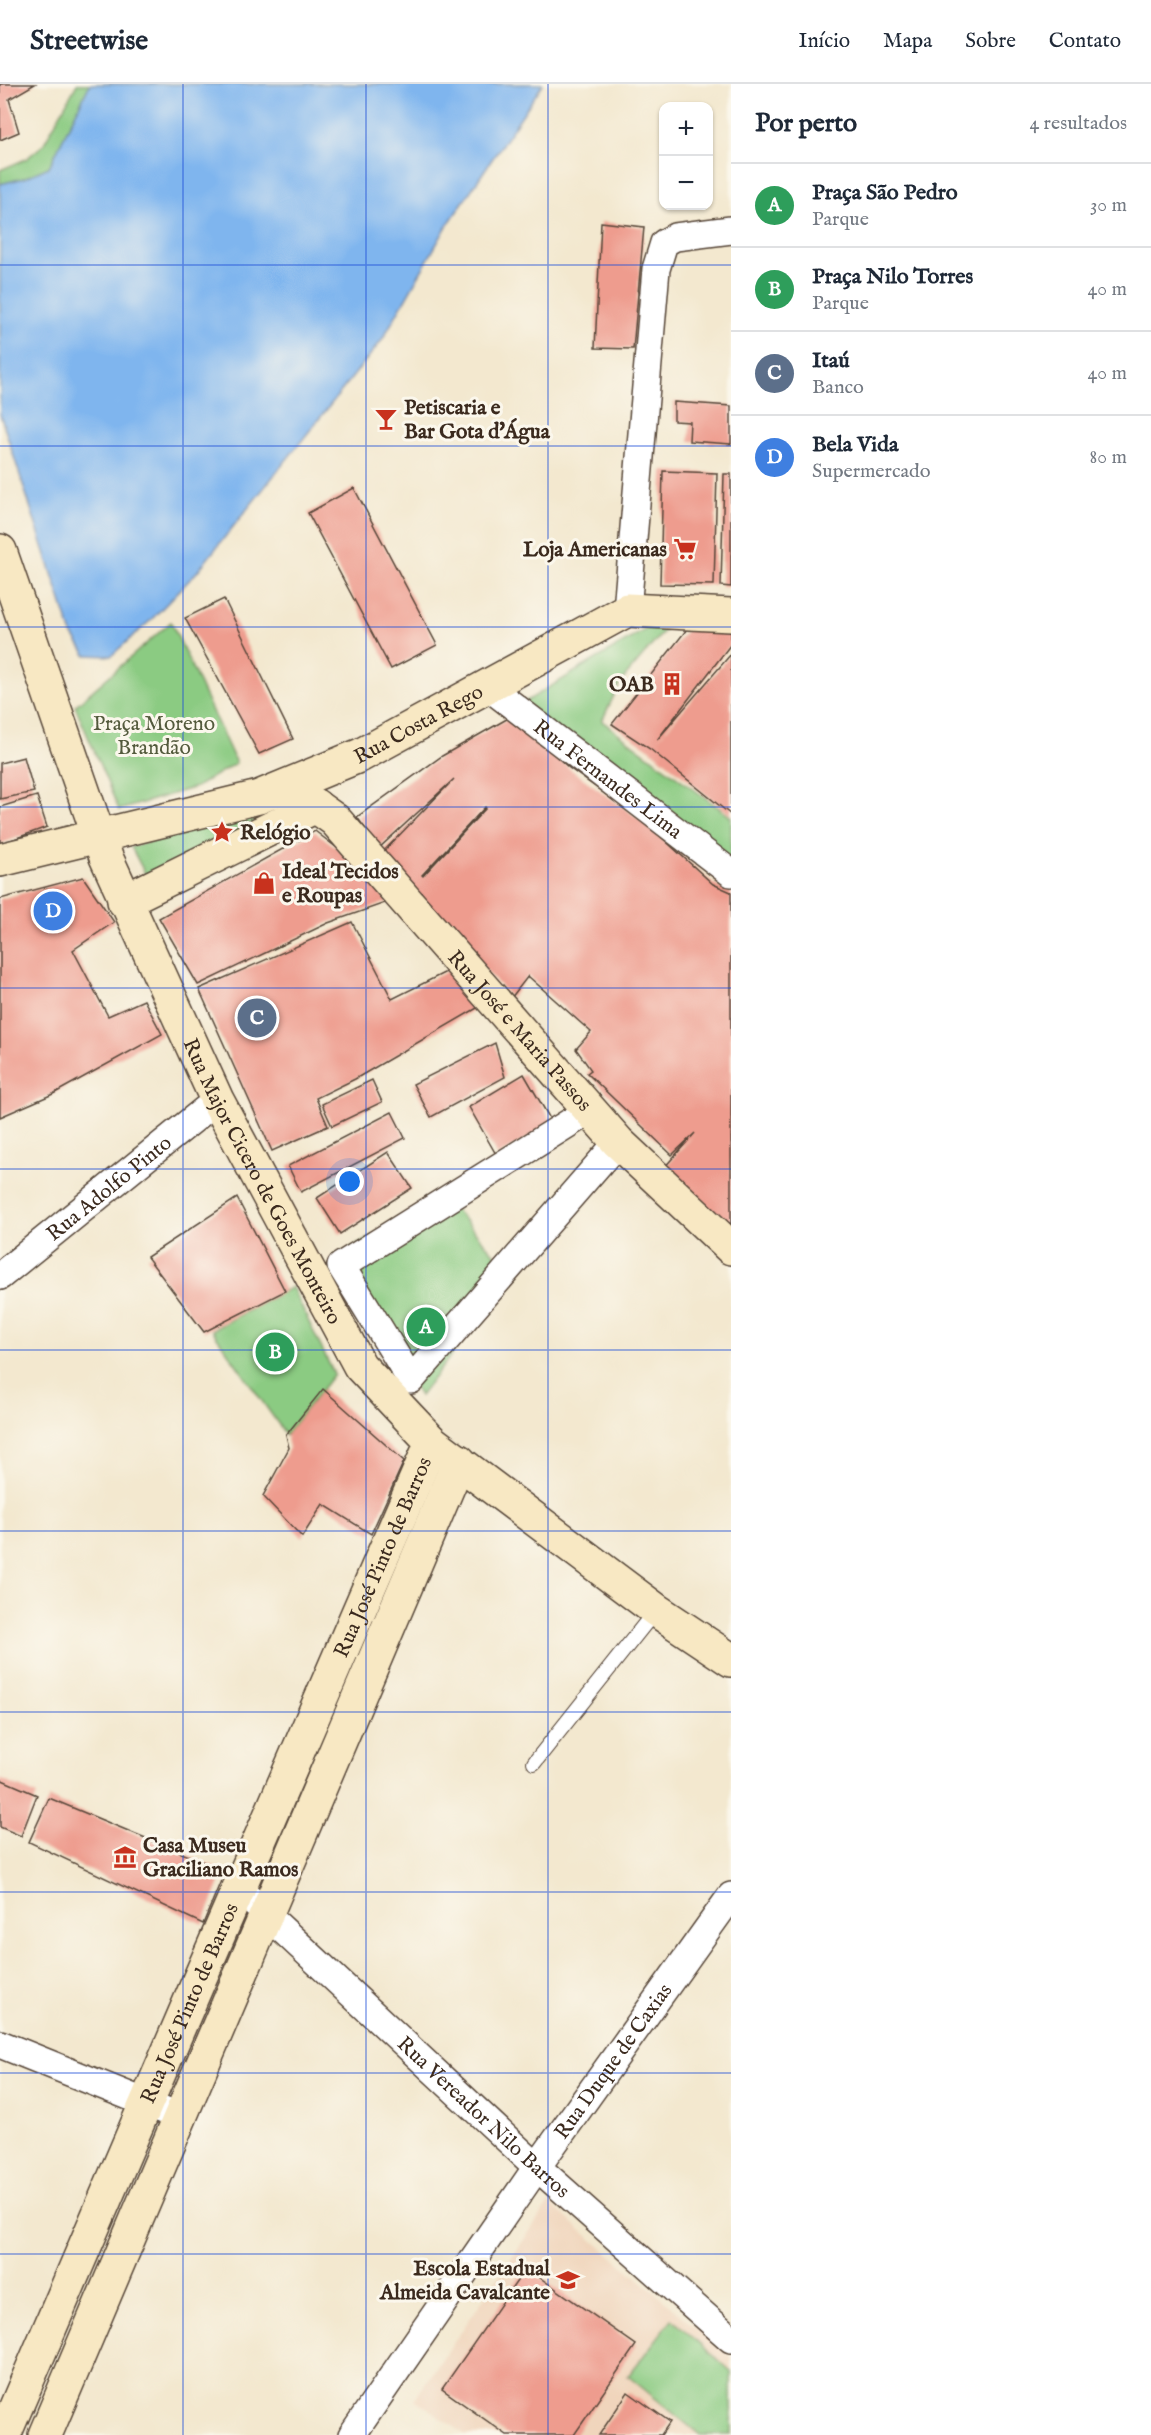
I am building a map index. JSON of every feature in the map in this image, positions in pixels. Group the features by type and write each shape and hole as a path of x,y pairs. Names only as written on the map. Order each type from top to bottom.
{"street":[{"path":"731,230 675,237 664,243 656,268 627,610 731,615"},
{"name":"Rua Major Cicero de Goes Monteiro","path":"0,550 99,837 124,901 217,1100 360,1366 432,1442 656,1610 731,1660"},
{"name":"Rua Costa Rego","path":"0,860 258,797 287,786 361,755 627,610"},
{"name":"Rua Fernandes Lima","path":"486,685 731,873"},
{"name":"Rua José e Maria Passos","path":"287,786 335,820 618,1142 731,1248"},
{"path":"124,901 316,806"},
{"name":"Rua Adolfo Pinto","path":"0,1276 217,1100"},
{"path":"590,1110 341,1266 411,1380 618,1142"},
{"name":"Rua José Pinto de Barros","path":"4,2435 145,2100 240,1890 432,1442"},
{"name":"Rua José Pinto de Barros","path":"45,2435 459,1461"},
{"name":"Rua Vereador Nilo Barros","path":"240,1890 537,2167 731,2339"},
{"name":"Rua Duque de Caxias","path":"352,2435 537,2167 731,1896"},
{"path":"0,2044 145,2100 182,2117"}],"lane":[{"path":"534,1763 656,1610"}],"shaded area":[{"name":"Escola Estadual Almeida Cavalcante","path":"549,2203 731,2357 731,2435 466,2435 415,2399"}],"green space":[{"path":"77,84 90,84 49,167 24,178 0,184 0,170 26,159 43,145"},
{"path":"675,618 620,683 602,721 731,817 731,870 518,706 656,623"},
{"name":"Praça Moreno Brandão","path":"171,622 236,763 196,787 119,810 75,706"},
{"path":"252,809 260,828 149,881 131,847 189,831"},
{"path":"446,1199 513,1275 420,1396 335,1256"},
{"path":"292,1287 334,1374 286,1435 212,1330"},
{"path":"672,2319 731,2371 731,2435 700,2435 628,2376"}],"water":[{"path":"90,84 543,84 447,226 382,340 197,572 151,620 111,656 86,655 71,632 0,414 0,184 24,178 49,167"}],"building":[{"path":"0,84 35,84 9,99 19,132 0,140"},
{"path":"601,222 644,227 633,349 595,348"},
{"path":"674,402 731,406 731,444 689,441 690,422 674,421"},
{"path":"663,471 717,473 714,585 660,584"},
{"path":"724,474 731,474 731,587 721,586"},
{"path":"354,488 437,645 391,669 308,513"},
{"path":"224,599 293,739 259,754 185,618"},
{"path":"691,624 731,631 731,644 657,740 731,654 731,815 650,749 612,724"},
{"path":"512,716 569,768 649,826 713,884 731,892 731,1231 663,1169 695,1133 672,1155 587,1073 591,1070 576,1049 591,1032 528,976 511,998 381,854 454,779 379,848 357,817 442,756","holes":["485,807 486,808 423,876"]},
{"path":"24,757 34,792 0,799 0,763"},
{"path":"37,796 47,827 0,844 0,807"},
{"name":"Ideal Tecidos e Roupas","path":"315,831 350,858 388,902 328,923 198,985 159,918"},
{"path":"83,877 114,922 73,950 108,1016 144,1000 162,1034 53,1094 0,1117 0,899"},
{"path":"352,922 392,999 452,969 484,1004 355,1079 316,1098 328,1126 272,1151 199,989"},
{"path":"495,1043 505,1077 431,1117 413,1084"},
{"path":"524,1074 553,1124 497,1156 469,1107"},
{"path":"372,1080 382,1102 332,1126 322,1104"},
{"path":"392,1112 405,1138 301,1192 288,1166"},
{"path":"388,1152 412,1188 340,1234 317,1198"},
{"path":"237,1198 285,1291 204,1332 147,1257"},
{"path":"323,1389 404,1461 371,1534 323,1504 302,1537 263,1496 289,1448 286,1435"},
{"path":"0,1779 37,1795 21,1836 0,1827"},
{"name":"Casa Museu Graciliano Ramos","path":"49,1798 225,1871 203,1924 29,1842"},
{"path":"526,2268 636,2345 574,2435 507,2435 442,2389"},
{"path":"628,2392 670,2422 661,2435 599,2435"}],"place":[{"name":"Petiscaria e Bar Gota d'Água","path":"386,419"},
{"name":"Loja Americanas","path":"685,549"},
{"name":"OAB","path":"672,684"},
{"name":"Relógio","path":"222,832"},
{"name":"Ideal Tecidos e Roupas","path":"264,883"},
{"name":"Bela Vida","path":"53,911"},
{"name":"Itaú","path":"257,1018"},
{"name":"Praça São Pedro","path":"426,1327"},
{"name":"Praça Nilo Torres","path":"275,1352"},
{"name":"Casa Museu Graciliano Ramos","path":"125,1857"},
{"name":"Escola Estadual Almeida Cavalcante","path":"568,2280"}]}
